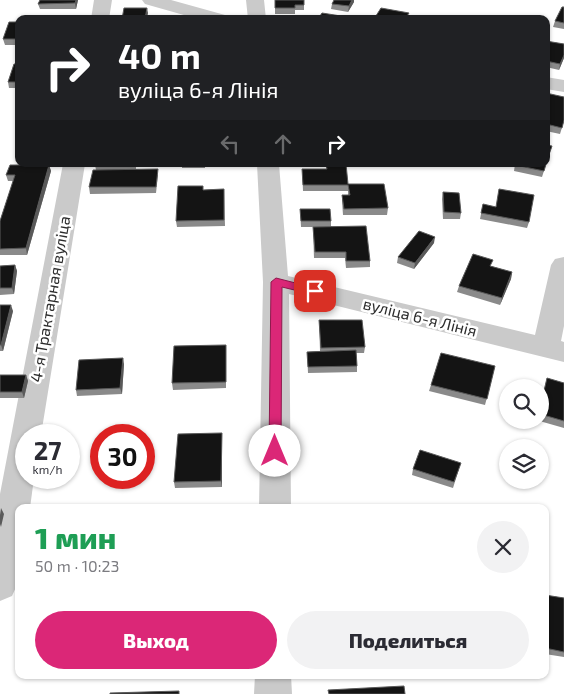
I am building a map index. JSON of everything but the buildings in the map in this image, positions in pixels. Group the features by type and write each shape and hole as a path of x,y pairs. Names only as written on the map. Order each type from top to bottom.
{"street":[{"path":"101,15 103,0"},
{"path":"151,0 205,15"},
{"path":"255,0 257,15"},
{"path":"550,84 564,86"},
{"name":"4-я Трактарная вуліца","path":"28,424 73,167"},
{"path":"268,167 276,282 275,504"},
{"path":"555,350 564,265"},
{"name":"вуліца 6-я Лінія","path":"276,282 555,350"},
{"name":"4-я Трактарная вуліца","path":"0,585 17,489"},
{"path":"273,694 274,679"}],"route":[{"path":"275,451 276,282 315,291"}]}
